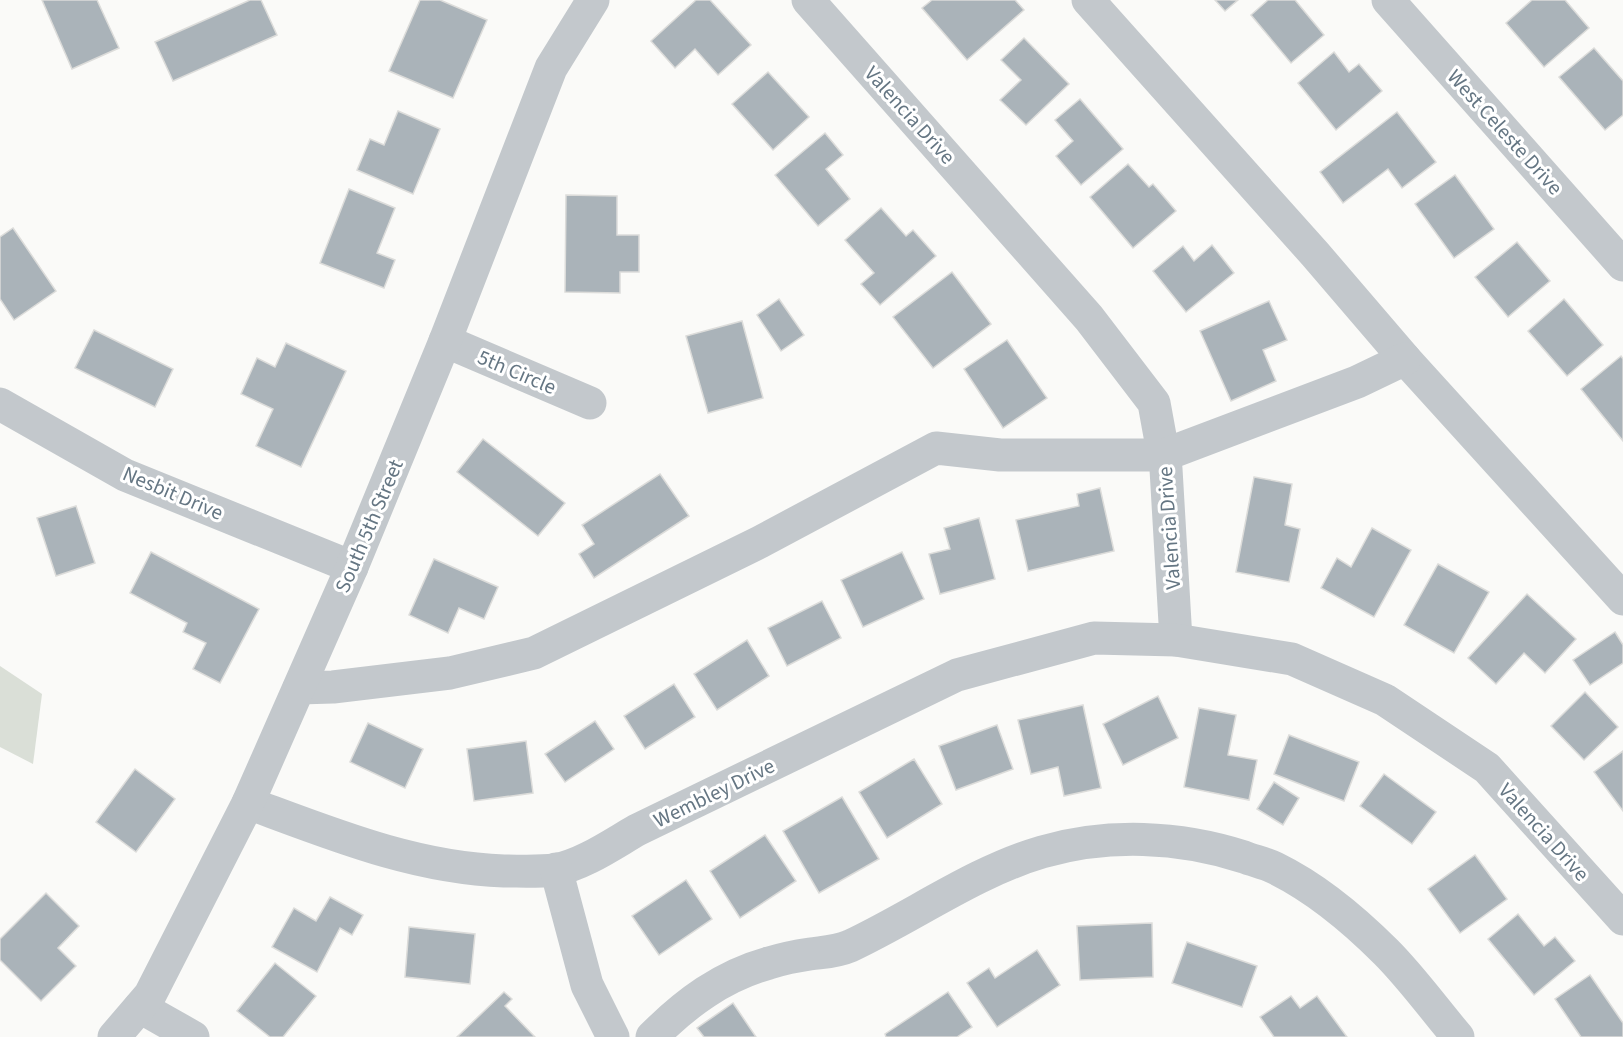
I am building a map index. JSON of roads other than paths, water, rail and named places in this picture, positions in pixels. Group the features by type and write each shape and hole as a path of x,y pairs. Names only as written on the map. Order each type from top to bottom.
{"street":[{"name":"South 5th Street","path":"114,1037 150,995 249,803 352,567 445,342 551,68 593,0"},
{"name":"Valencia Drive","path":"808,0 1089,318 1155,403 1164,455 1176,640 1292,659 1385,700 1487,768 1623,919"},
{"path":"1088,0 1315,254 1405,359 1623,598"},
{"name":"West Celeste Drive","path":"1388,0 1623,265"},
{"name":"5th Circle","path":"445,342 590,403"},
{"path":"299,688 333,687 450,673 534,653 760,542 936,448 1000,455 1164,455 1357,382 1405,359"},
{"name":"Nesbit Drive","path":"0,404 125,475 352,567"},
{"name":"Wembley Drive","path":"249,803 350,841 427,863 479,870 523,872 555,870 591,857 637,830 957,675 1094,638 1176,640"},
{"path":"652,1037 678,1011 717,984 767,963 811,954 836,952 890,927 984,874 1041,852 1085,842 1148,839 1186,843 1229,852 1274,867 1311,889 1356,924 1387,953 1458,1037"},
{"path":"555,870 587,985 613,1037"},
{"path":"140,1007 193,1037"}]}
